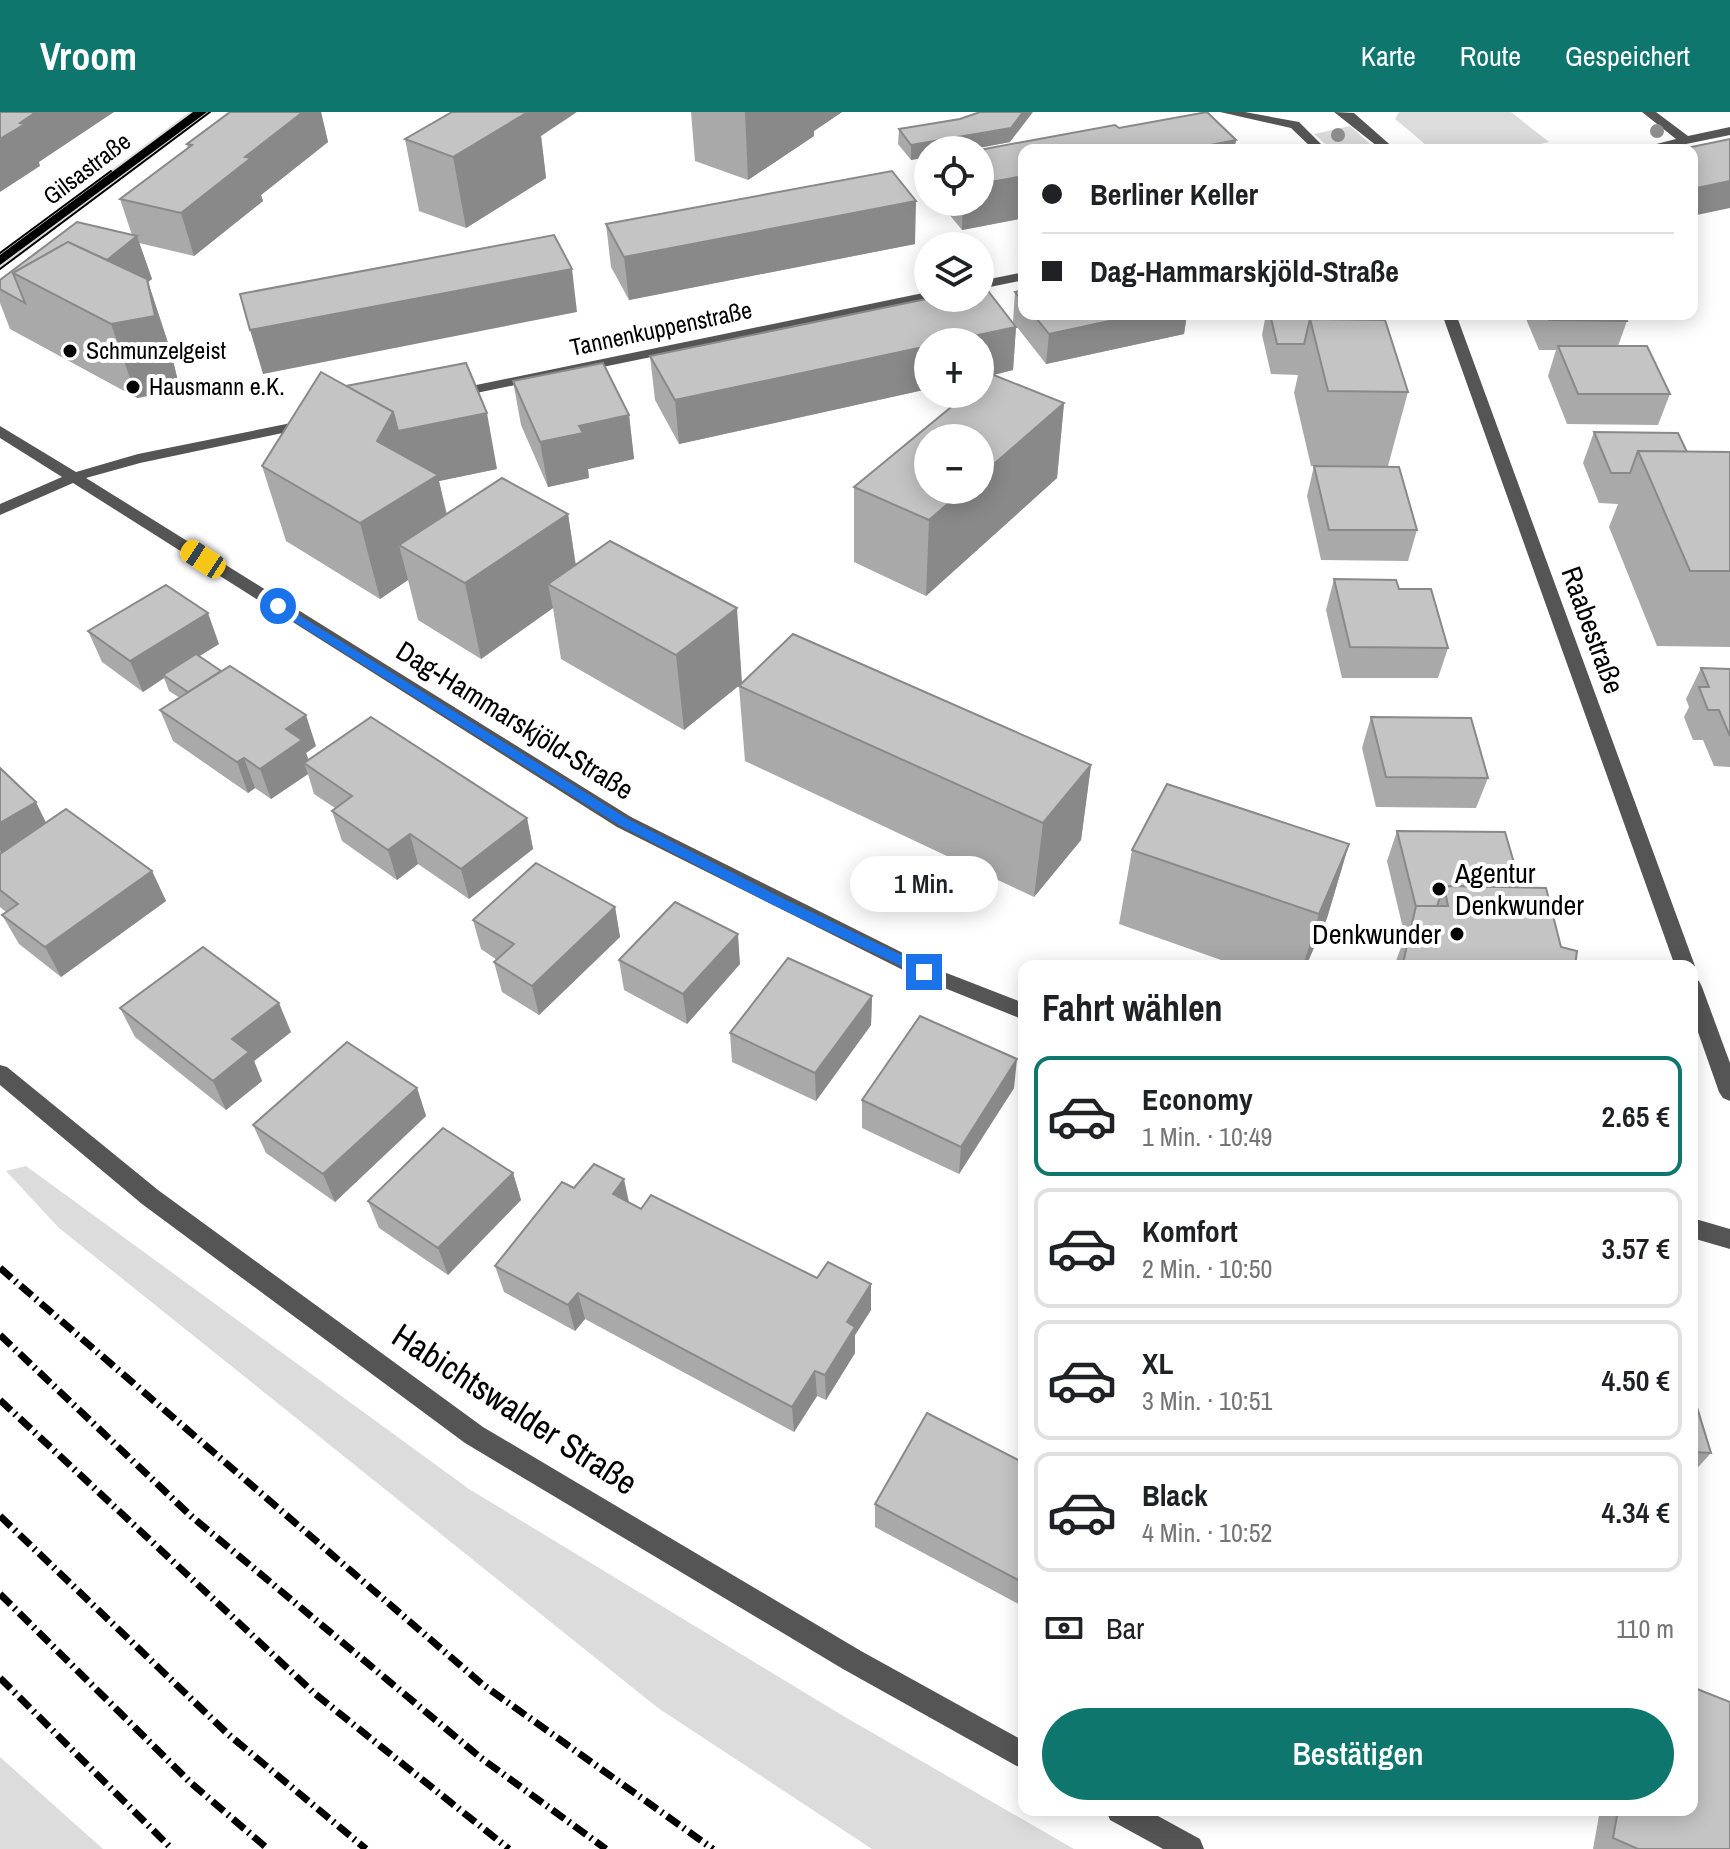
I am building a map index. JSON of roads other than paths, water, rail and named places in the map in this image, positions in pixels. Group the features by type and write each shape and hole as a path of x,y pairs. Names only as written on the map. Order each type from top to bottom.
{"main road":[{"name":"Gilsastraße","path":"0,261 201,112"}],"street":[{"path":"1226,112 1295,125 1315,144"},
{"path":"1295,125 1305,112"},
{"path":"1340,112 1358,122 1383,144"},
{"path":"1648,112 1686,140"},
{"path":"1667,144 1730,131"},
{"path":"994,282 1018,277"},
{"name":"Tannenkuppenstraße","path":"439,397 914,299"},
{"name":"Raabestraße","path":"1451,320 1683,960"},
{"path":"0,510 74,477 138,459 330,419"},
{"name":"Dag-Hammarskjöld-Straße","path":"0,431 624,822 924,972 1018,1010"},
{"path":"1698,1004 1730,1092"},
{"name":"Habichtswalder Straße","path":"0,1073 150,1197 474,1435 852,1660 1018,1753"},
{"path":"1698,1230 1730,1239"},
{"path":"1131,1816 1190,1849"}],"tram line":[{"path":"0,269 210,112"},
{"path":"0,253 111,171"}],"railway":[{"path":"0,1268 482,1684 713,1849"},
{"path":"0,1335 191,1516 481,1758 606,1849"},
{"path":"0,1400 314,1693 509,1849"},
{"path":"0,1516 229,1735 366,1849"},
{"path":"0,1594 191,1783 268,1849"},
{"path":"0,1678 172,1849"}],"place":[{"name":"Schmunzelgeist","path":"70,351"},
{"name":"Hausmann e.K.","path":"133,387"},
{"name":"Agentur Denkwunder","path":"1439,889"},
{"name":"Denkwunder","path":"1457,934"}]}
